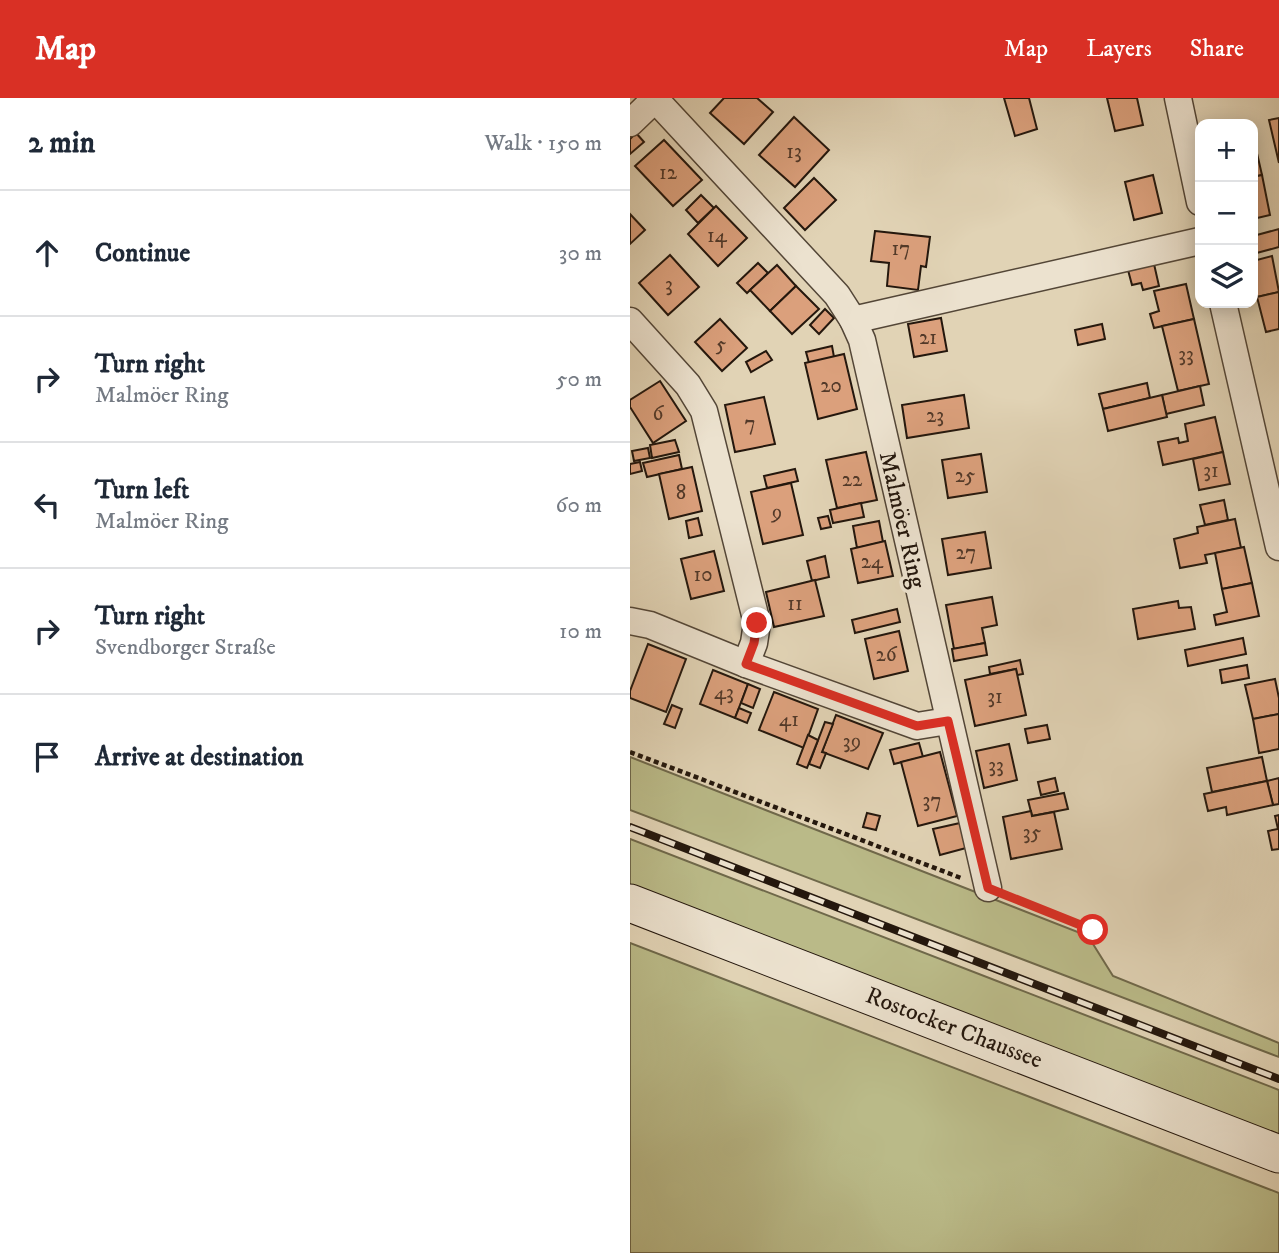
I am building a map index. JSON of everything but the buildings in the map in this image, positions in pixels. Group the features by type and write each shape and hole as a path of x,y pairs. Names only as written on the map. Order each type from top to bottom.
{"main road":[{"name":"Rostocker Chaussee","path":"630,903 1279,1154"}],"street":[{"path":"1178,98 1196,182"},
{"name":"Malmöer Ring","path":"630,122 654,99 837,295 853,320 862,340 988,888"},
{"path":"853,320 1195,242"},
{"path":"1224,308 1279,547"},
{"path":"630,321 688,385 704,411 757,623 754,643 746,664"},
{"path":"630,621 650,625 746,664 917,726 948,721"}],"path":[{"path":"630,752 1093,930"}],"green space":[{"path":"630,757 1088,936 1113,976 1279,1043 1279,1057 630,810"},
{"path":"630,839 1279,1090 1279,1145 630,891"},
{"path":"630,943 1279,1193 1279,1253 630,1253"}],"railway":[{"path":"630,827 1279,1079"}],"route":[{"path":"757,623 754,643 746,664 917,726 948,721 988,888 1093,930"}]}
